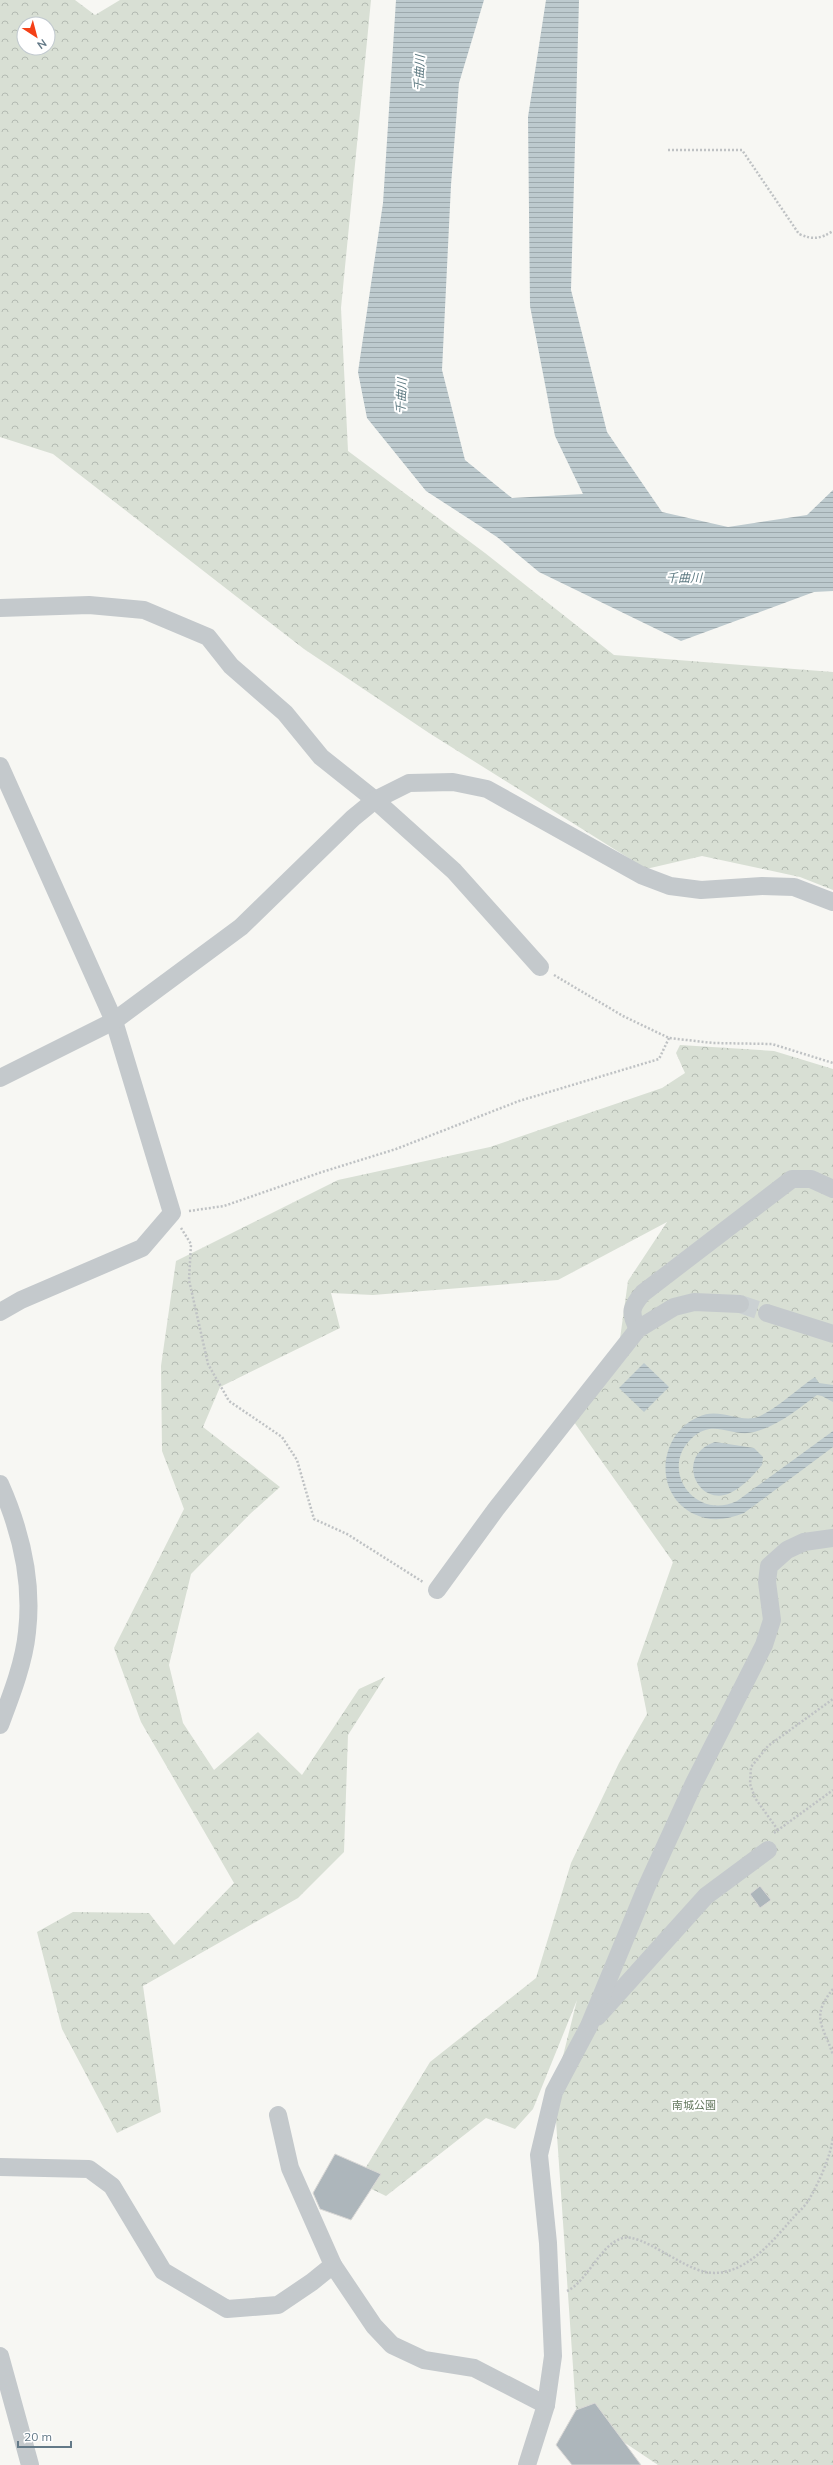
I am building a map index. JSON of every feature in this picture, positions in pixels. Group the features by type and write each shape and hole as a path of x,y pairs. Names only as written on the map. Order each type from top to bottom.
{"street":[{"path":"0,608 89,605 144,610 208,637 231,666 285,714 321,757 375,800 454,871 540,967"},
{"path":"0,766 114,1021 172,1213 142,1248 21,1300 0,1312"},
{"path":"0,1078 114,1021 241,927 348,823 375,800 409,783 453,782 487,789 641,875 670,886 701,890 762,886 794,887 833,902"},
{"path":"638,1329 632,1316 634,1304 643,1293 792,1179 811,1179 833,1189"},
{"path":"437,1590 506,1497 638,1329 674,1307 694,1302 740,1304"},
{"path":"767,1313 833,1334"},
{"path":"0,1484 12,1511 23,1551 28,1587 28,1632 12,1695 0,1725"},
{"path":"527,2465 546,2405 553,2356 548,2243 539,2155 554,2092 589,2026 646,1888 694,1783 764,1645 772,1620 767,1582 769,1566 787,1550 804,1542 833,1538"},
{"path":"589,2026 706,1896 770,1842"},
{"path":"278,2115 290,2168 333,2265 374,2326 392,2345 424,2360 474,2368 546,2405"},
{"path":"0,2167 89,2169 112,2186 162,2271 227,2309 278,2305 312,2282 333,2265"},
{"path":"0,2356 30,2465"}],"path":[{"path":"668,150 742,150 798,234 808,238 820,239 833,230"},
{"path":"540,967 623,1016 669,1038 714,1043 772,1044 833,1063"},
{"path":"437,1590 403,1571 347,1534 314,1519 297,1460 282,1437 229,1401 208,1364 188,1280 191,1244 172,1213 224,1206 322,1172 396,1150 519,1101 659,1059 669,1038"},
{"path":"778,1830 755,1798 750,1784 751,1767 768,1746 833,1698"},
{"path":"770,1842 778,1830 833,1790"},
{"path":"833,1989 819,2009 819,2017 833,2055"},
{"path":"566,2291 575,2288 604,2252 622,2238 637,2237 687,2267 706,2272 725,2272 753,2259 811,2198 833,2137"}],"green space":[{"path":"0,0 75,0 95,15 120,0 371,0 341,308 348,451 485,553 614,655 833,672 833,890 800,877 702,856 646,869 429,733 304,649 53,454 0,437"},
{"name":"南城公園","path":"680,1045 774,1051 833,1069 833,2465 658,2465 576,2410 554,2092 577,2000 533,2109 515,2129 486,2118 386,2196 357,2182 430,2062 536,1978 571,1863 619,1763 647,1714 637,1664 673,1562 569,1415 618,1353 628,1281 667,1222 558,1280 373,1295 331,1293 340,1328 220,1387 203,1427 280,1487 250,1514 191,1574 169,1665 183,1723 214,1770 258,1732 302,1775 359,1689 385,1677 348,1735 344,1852 298,1898 143,1986 161,2112 117,2133 62,2029 37,1932 73,1912 149,1913 174,1945 234,1883 141,1722 114,1648 184,1509 162,1451 161,1366 176,1261 338,1180 490,1147 662,1088 685,1073 676,1053"}],"water":[{"name":"千曲川","path":"396,0 484,0 459,83 451,185 442,370 465,460 512,498 583,494 555,436 530,306 528,117 546,0 579,0 571,290 607,432 662,512 728,527 807,515 833,490 833,591 814,592 681,641 539,572 497,537 426,491 367,418 358,372 383,203"},
{"path":"644,1363 669,1387 644,1412 619,1388"},
{"path":"815,1377 819,1383 833,1385 833,1402 817,1395 771,1426 754,1432 738,1433 707,1429 691,1439 682,1451 679,1465 680,1478 686,1489 696,1498 708,1504 722,1505 737,1501 833,1431 833,1447 744,1513 725,1519 712,1519 700,1517 681,1505 672,1493 667,1479 666,1465 668,1450 675,1437 685,1426 698,1417 706,1414 714,1413 745,1418 760,1416 774,1408"},
{"path":"715,1442 754,1448 763,1457 762,1465 745,1483 732,1492 720,1496 710,1494 701,1488 695,1479 693,1469 695,1458 702,1449"}],"building":[{"path":"760,1886 771,1900 760,1908 750,1894"},
{"path":"335,2154 381,2174 351,2220 320,2209 313,2193"},
{"path":"595,2403 641,2465 572,2465 556,2445 576,2410"}],"tunnel":[{"path":"740,1304 767,1313"}]}
